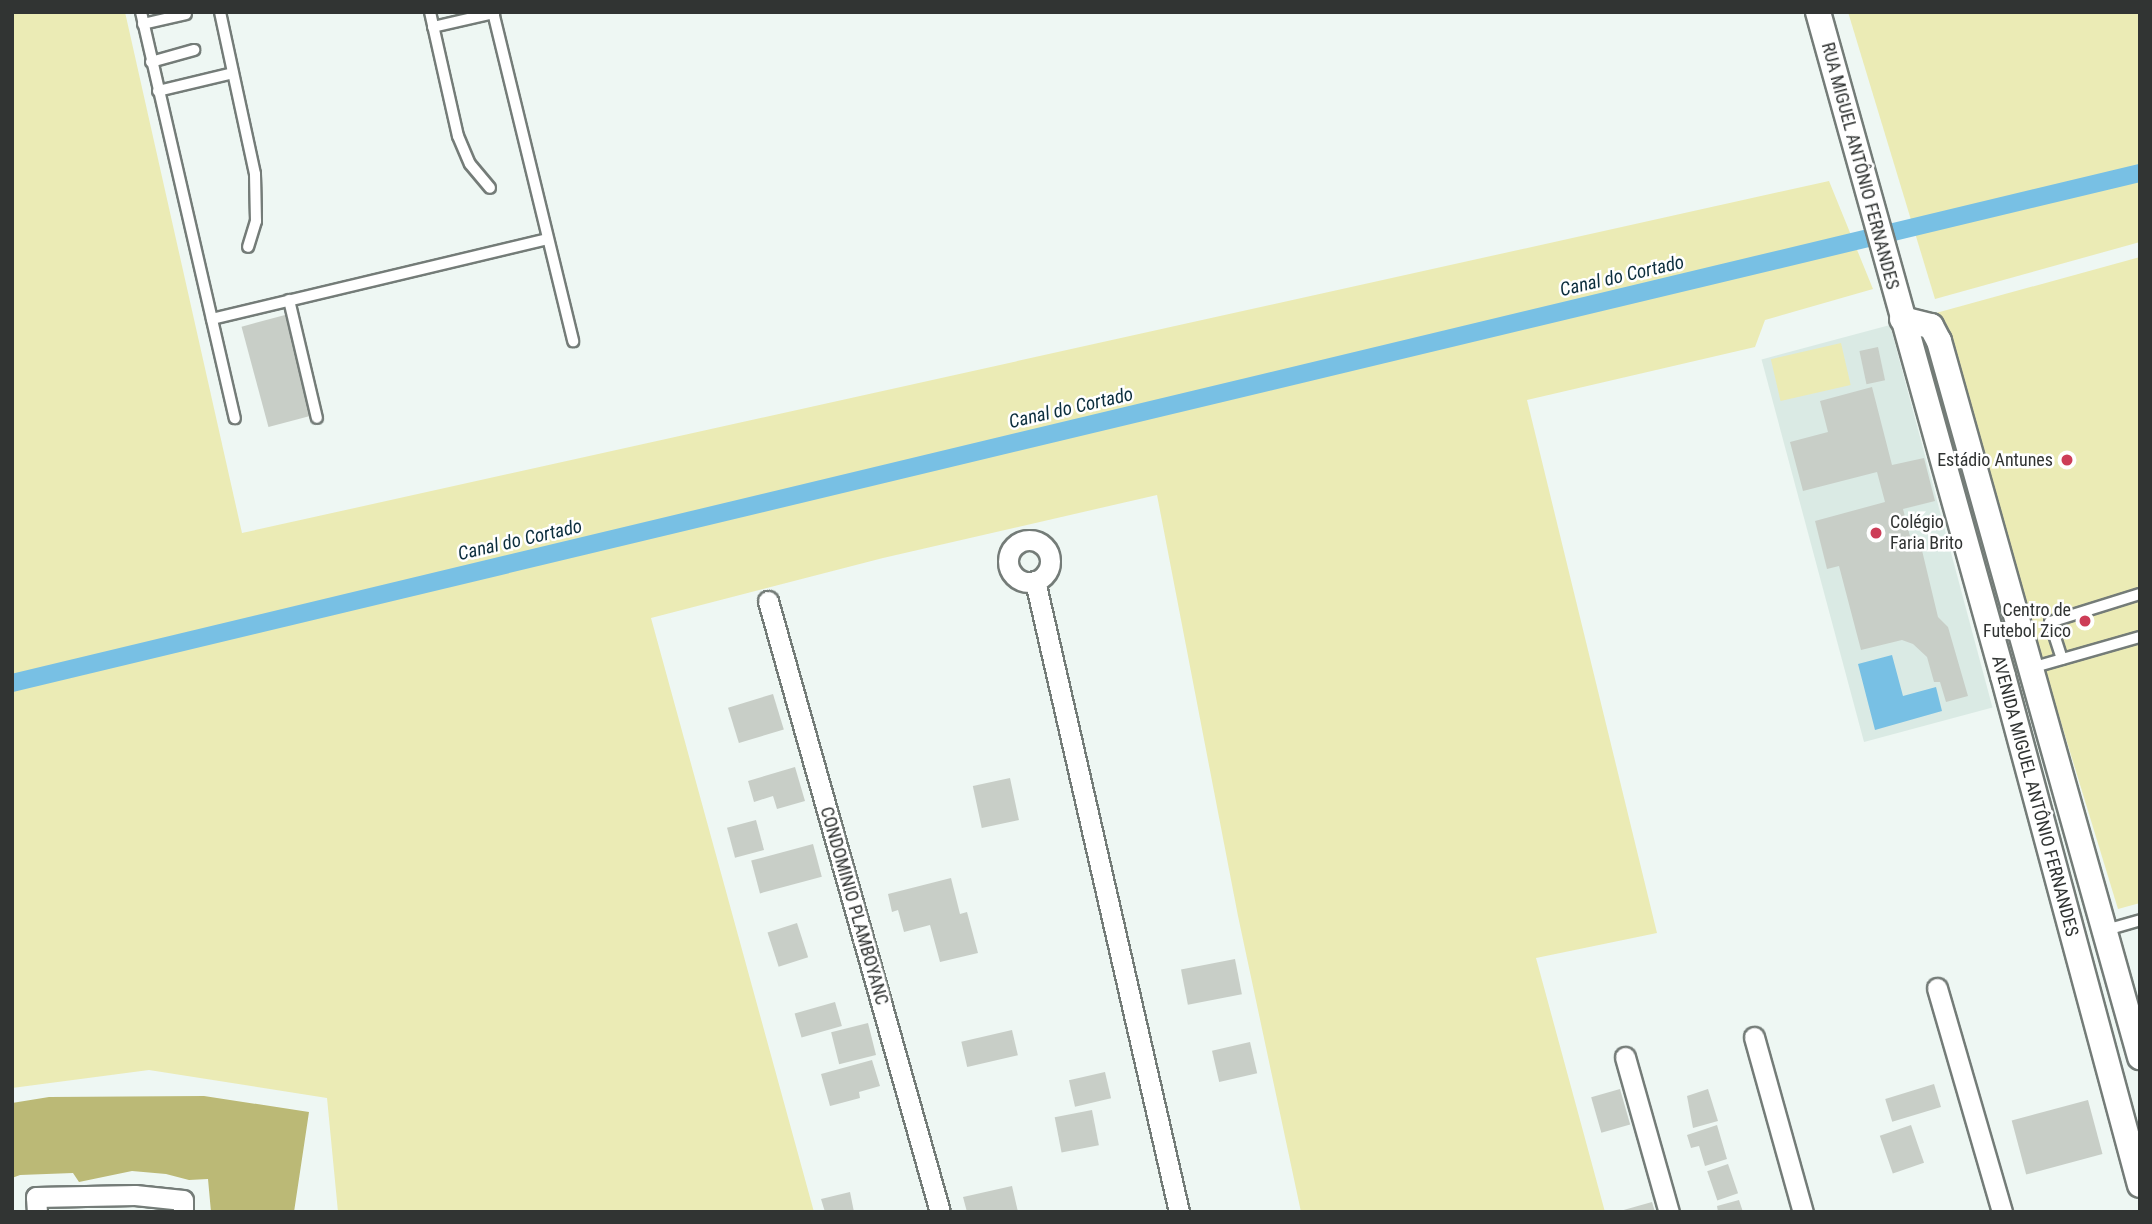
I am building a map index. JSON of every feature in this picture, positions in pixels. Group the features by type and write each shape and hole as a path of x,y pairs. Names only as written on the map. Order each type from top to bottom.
{"street":[{"name":"RUA MIGUEL ANTÔNIO FERNANDES","path":"1818,12 1901,315"},
{"name":"AVENIDA MIGUEL ANTÔNIO FERNANDES","path":"1901,315 1931,326 1939,341 2140,1057"},
{"name":"AVENIDA MIGUEL ANTÔNIO FERNANDES","path":"1901,315 2003,676 2138,1176"},
{"path":"1035,581 1179,1212"},
{"name":"CONDOMINIO PLAMBOYANC","path":"768,601 940,1212"},
{"path":"2003,676 2031,668"},
{"path":"1937,988 2002,1212"},
{"path":"1754,1037 1803,1212"},
{"path":"1625,1057 1669,1212"},
{"path":"37,1212 36,1197 135,1195 183,1200 183,1212"}],"lane":[{"path":"141,12 235,418"},
{"path":"220,12 256,174 256,221 248,247"},
{"path":"430,12 458,135 470,164 490,188"},
{"path":"433,27 494,13 573,341"},
{"path":"143,24 186,14"},
{"path":"151,62 194,50"},
{"path":"158,91 233,73"},
{"path":"212,319 548,239"},
{"path":"289,300 317,418"},
{"path":"2062,659 2050,622 2140,594"},
{"path":"2031,668 2140,637"},
{"path":"2105,930 2140,920"}],"shaded area":[{"name":"Colégio Faria Brito","path":"1890,325 1992,708 1864,742 1762,359"},
{"path":"204,1096 309,1112 294,1212 211,1212 208,1179 189,1180 166,1174 132,1171 79,1182 73,1173 20,1175 12,1178 12,1103 49,1097"}],"green space":[{"path":"12,12 125,12 242,533 1829,181 1873,289 1765,320 1755,347 1527,400 1657,933 1536,958 1605,1212 1301,1212 1238,916 1157,495 883,558 651,618 814,1212 338,1212 327,1098 149,1070 12,1088"},
{"path":"1848,12 2140,12 2140,242 1935,299"},
{"name":"Centro de Futebol Zico","path":"2140,257 2140,903 2118,909 1936,313"},
{"path":"1841,343 1851,385 1781,401 1771,359"}],"water":[{"path":"1892,655 1903,696 1936,687 1942,711 1875,730 1858,664"}],"building":[{"path":"285,315 312,415 268,427 242,327"},
{"path":"1878,347 1885,380 1866,384 1859,351"},
{"path":"1872,387 1892,465 1924,458 1935,501 1903,509 1912,544 1920,542 1938,617 1948,627 1968,696 1946,702 1940,682 1934,682 1927,657 1913,644 1902,640 1861,650 1839,566 1827,569 1815,521 1885,502 1877,472 1803,491 1790,442 1828,432 1820,401"},
{"path":"773,694 784,729 739,743 728,708"},
{"path":"795,767 805,801 777,809 773,796 754,802 748,781"},
{"path":"1010,778 1019,820 982,828 973,786"},
{"path":"756,820 764,850 735,858 727,828"},
{"path":"813,844 822,877 760,893 751,861"},
{"path":"951,878 960,914 967,912 978,953 940,962 930,925 904,932 898,910 892,912 888,894"},
{"path":"797,923 808,957 779,967 768,933"},
{"path":"1235,959 1242,994 1188,1005 1181,969"},
{"path":"835,1002 842,1026 802,1038 795,1014"},
{"path":"868,1023 876,1055 839,1064 831,1032"},
{"path":"1012,1030 1018,1055 967,1067 961,1042"},
{"path":"1250,1042 1257,1073 1219,1082 1212,1051"},
{"path":"872,1060 880,1086 859,1092 860,1098 830,1106 821,1074"},
{"path":"1105,1072 1111,1098 1075,1107 1069,1080"},
{"path":"1934,1084 1941,1107 1892,1122 1885,1099"},
{"path":"1620,1089 1630,1125 1601,1133 1591,1097"},
{"path":"1708,1089 1718,1121 1693,1128 1687,1096"},
{"path":"2088,1100 2102,1154 2026,1175 2012,1120"},
{"path":"1092,1110 1099,1145 1062,1153 1055,1117"},
{"path":"1717,1125 1727,1159 1705,1166 1699,1146 1691,1148 1687,1135"},
{"path":"1911,1125 1924,1163 1893,1174 1880,1136"},
{"path":"1728,1164 1738,1193 1717,1200 1707,1171"},
{"path":"1012,1186 1018,1212 967,1212 963,1197"},
{"path":"850,1192 854,1212 825,1212 821,1199"},
{"path":"1739,1200 1743,1212 1718,1212 1717,1206"},
{"path":"1652,1202 1655,1212 1620,1212 1620,1211"}],"waterway":[{"name":"Canal do Cortado","path":"12,683 2140,173"}],"place":[{"name":"Estádio Antunes","path":"2067,460"},
{"name":"Colégio Faria Brito","path":"1876,533"},
{"name":"Centro de Futebol Zico","path":"2085,621"}]}
